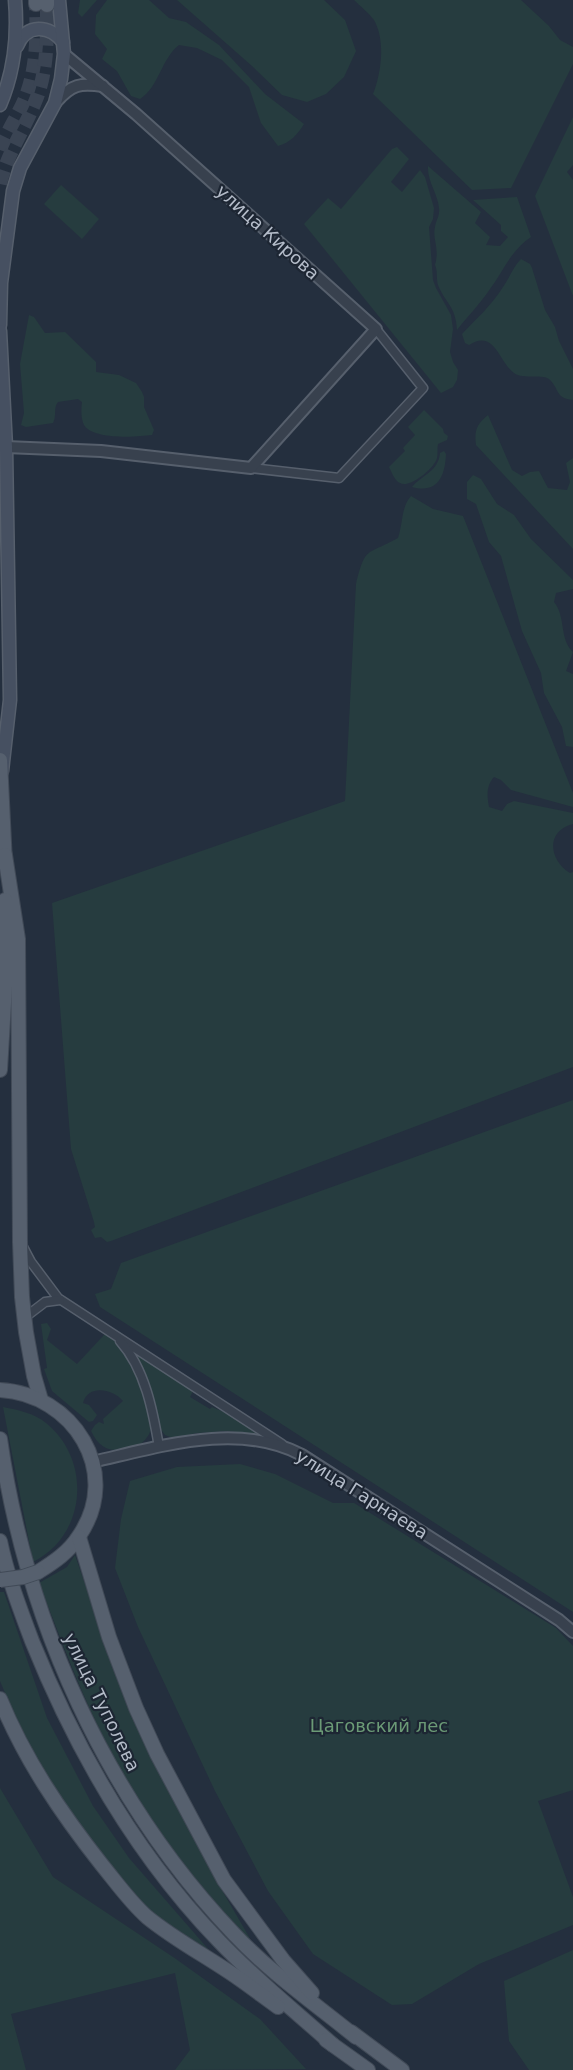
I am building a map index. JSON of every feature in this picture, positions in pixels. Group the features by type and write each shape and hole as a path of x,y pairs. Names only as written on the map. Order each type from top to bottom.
{"main road":[{"path":"14,56 17,30 15,0"},
{"path":"0,325 3,251 13,190 20,168 55,103 63,48 45,2"},
{"path":"2,101 19,41 26,33 35,29 45,29 56,33 63,48"},
{"path":"0,331 6,447 10,700 1,784"},
{"path":"0,760 5,855 5,986 0,1070"},
{"path":"5,855 18,939 20,1242 24,1318 34,1376 41,1400"},
{"path":"0,1390 19,1392 41,1400 70,1421 80,1435 92,1462 94,1493 92,1508 79,1537 61,1557 38,1572 0,1580"},
{"name":"улица Туполева","path":"0,1439 16,1521 39,1609 90,1728 123,1788 148,1828 235,1935 268,1967 356,2037"},
{"path":"79,1537 109,1637 136,1708 157,1754 224,1880 283,1960 312,1994 356,2037 402,2070"},
{"name":"улица Туполева","path":"0,1541 24,1619 58,1702 98,1779 125,1822 178,1895 218,1941 333,2045"},
{"path":"0,1699 13,1731 39,1779 67,1821 146,1916 369,2070"}],"street":[{"name":"улица Кирова","path":"63,48 376,329 423,388 339,478 251,468"},
{"path":"55,103 66,90 82,84 103,86"},
{"path":"6,447 102,452 251,468 376,329"},
{"path":"20,1242 37,1270 60,1300 285,1446"},
{"path":"24,1318 45,1302 60,1300"},
{"path":"114,1334 128,1352 141,1376 159,1447"},
{"name":"улица Гарнаева","path":"92,1462 159,1447 216,1439 265,1440 285,1446 559,1620 573,1632"}],"green space":[{"path":"80,0 97,0 82,17 78,13"},
{"path":"107,0 149,0 169,18 186,22 219,45 265,94 304,124 302,128 290,140 278,146 261,123 249,87 222,60 197,48 179,45 168,58 146,94 140,99 131,96 117,71 102,59 107,49 95,34 96,15"},
{"path":"177,0 324,0 345,20 356,51 344,77 326,94 307,102 282,95"},
{"path":"354,0 521,0 549,26 560,40 573,47 573,64 511,188 472,190 373,94 381,57 378,28 374,20"},
{"path":"573,117 573,165 567,172 573,180 573,296 535,196"},
{"path":"397,147 409,159 391,182 402,192 420,170 425,177 434,208 433,219 429,227 433,280 451,315 453,329 450,352 458,370 457,380 453,387 441,393 304,224 328,198 341,209 392,149"},
{"path":"428,166 481,212 475,223 490,237 486,245 500,246 508,237 501,231 501,225 473,200 517,197 531,237 512,255 495,282 457,330 455,315 437,282 434,231 439,208 429,177"},
{"path":"61,185 99,219 82,239 44,204"},
{"path":"521,259 530,264 532,268 545,310 573,369 573,400 560,395 547,378 514,373 495,348 485,341 469,345 465,343 462,334 494,300"},
{"path":"29,315 34,317 45,333 65,332 96,362 96,372 119,375 136,383 144,397 144,407 154,430 152,435 116,436 89,430 83,423 82,402 78,399 58,402 53,423 26,427 21,425 24,413 20,364"},
{"path":"424,410 443,429 448,436 447,440 438,444 437,458 426,472 415,481 400,483 395,479 389,467 405,451 403,448 415,435 408,427"},
{"path":"488,415 512,470 522,476 539,471 548,488 567,490 570,482 566,463 573,458 573,549 476,445 477,428"},
{"path":"444,451 446,454 444,469 438,481 428,488 412,487 433,469 440,453"},
{"path":"473,475 481,479 497,504 514,515 531,539 573,580 573,589 556,593 554,602 560,614 566,641 573,652 566,671 573,674 573,747 566,746 562,727 544,693 541,673 522,631 501,556 489,542 476,504 467,499 467,482"},
{"path":"411,496 433,509 463,516 573,793 573,807 511,790 501,780 494,777 488,788 489,807 502,811 507,804 514,801 573,813 573,824 558,833 553,846 558,861 570,873 573,872 573,1067 111,1241 107,1242 101,1237 95,1238 91,1230 95,1227 94,1222 71,1149 52,903 345,801 356,584 365,557 373,550 398,538 404,510"},
{"path":"573,1100 573,1612 100,1307 95,1294 111,1289 121,1263"},
{"path":"47,1323 51,1329 47,1340 77,1364 104,1335 108,1335 123,1352 142,1391 150,1416 151,1429 142,1443 113,1450 101,1445 91,1431 99,1422 104,1424 103,1419 123,1401 119,1397 101,1390 90,1393 83,1403 89,1405 97,1415 93,1421 89,1422 52,1391 44,1369 47,1368 41,1324"},
{"path":"129,1348 193,1391 190,1397 210,1409 212,1407 224,1412 263,1435 227,1431 197,1433 173,1438 165,1435 159,1427"},
{"path":"3,1407 31,1414 46,1423 61,1438 71,1457 76,1476 77,1496 73,1516 64,1534 51,1550 33,1562"},
{"name":"Цаговский лес","path":"240,1464 275,1474 333,1503 354,1503 556,1628 573,1646 573,1790 538,1801 573,1897 573,1925 479,1964 412,2004 392,2005 313,1954 268,1891 215,1791 138,1627 115,1568 121,1519 130,1481 177,1467"},
{"path":"75,1555 103,1636 187,1822 219,1885 252,1942 192,1874 156,1826 123,1774 89,1708 39,1583 67,1567"},
{"path":"0,1592 4,1592 47,1718 93,1806 129,1858 209,1950 145,1907 119,1879 71,1816 42,1771 0,1681"},
{"path":"0,1788 53,1877 176,1959 260,2019 306,2069 175,2070 190,2050 175,1973 11,2014 26,2070 0,2070"},
{"path":"573,1950 573,2070 529,2070 509,2041 504,1981"}],"tunnel":[{"path":"0,150 30,85 36,51 36,4"},
{"path":"0,184 7,162 31,112 42,79 46,54 47,5"}]}
